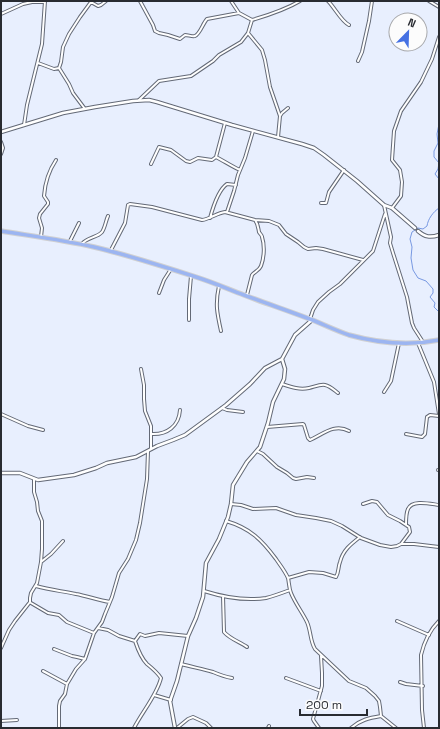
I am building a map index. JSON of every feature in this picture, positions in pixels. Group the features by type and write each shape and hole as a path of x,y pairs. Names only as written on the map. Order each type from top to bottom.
{"main road":[{"path":"1,231 70,242 191,275 348,334 381,342 399,343 439,340"}],"street":[{"path":"59,68 63,47 90,1 98,6 101,6 106,1"},
{"path":"140,1 155,31 159,34 168,35 180,40 185,35 194,36 197,34 207,20 239,13"},
{"path":"231,1 239,13 252,20 285,9 300,1"},
{"path":"328,1 336,9 344,22 349,25"},
{"path":"358,61 362,52 370,21 372,1"},
{"path":"429,1 439,7"},
{"path":"1,14 23,4 45,2 42,44 24,125"},
{"path":"139,100 159,81 186,77 195,74 219,55 241,42 248,33 252,20"},
{"path":"248,33 262,50 265,60 270,87 280,116 278,137"},
{"path":"392,208 401,196 402,182 400,170 392,160 395,128 401,111 421,82 432,59 439,37"},
{"path":"38,63 54,69 59,68"},
{"path":"59,68 73,93 85,109"},
{"path":"1,132 62,113 139,100 149,100 314,148 344,170 384,205 392,208 423,235 430,237 439,235"},
{"path":"280,116 288,108"},
{"path":"151,164 159,147 171,150 186,162 190,162 198,158 212,160 216,157 225,123"},
{"path":"227,212 253,131"},
{"path":"1,142 3,148 1,154"},
{"path":"216,157 240,170"},
{"path":"40,237 42,228 39,218 40,214 48,204 44,196 45,182 49,170 56,160"},
{"path":"321,203 326,203 329,192 344,170"},
{"path":"210,218 213,206 224,186 227,184 236,185"},
{"path":"110,252 125,223 128,205 130,204 148,206 202,220 227,212 255,220 269,221 279,225 286,234 308,249 323,249 363,260"},
{"path":"384,205 391,237 390,243 407,297 412,323 421,342 434,382 439,415 430,415 427,417 425,434 422,436 406,434"},
{"path":"1,473 20,473 38,480 74,475 107,463 136,457 185,435 222,408 250,384 265,368 282,359 295,335 311,319 313,310 318,302 328,292 340,284 374,249 386,214"},
{"path":"81,245 85,240 102,232 108,216"},
{"path":"247,296 252,275 260,268 264,252 263,238 255,220"},
{"path":"70,242 80,223"},
{"path":"159,293 170,269"},
{"path":"189,320 191,275"},
{"path":"219,285 216,298 216,309 221,332"},
{"path":"384,392 391,381 399,343"},
{"path":"211,728 206,723 193,717 176,728 170,700 177,681 188,636 201,605 204,591 206,563 219,539 226,521 231,504 233,485 252,455 260,448 273,402 284,379 282,359"},
{"path":"141,369 144,385 145,411 150,422 151,449"},
{"path":"282,384 300,389 325,385 338,393"},
{"path":"222,408 243,412"},
{"path":"151,434 166,432 171,428 178,421 180,410"},
{"path":"1,414 28,426 43,430"},
{"path":"267,427 303,424 310,440 335,428 343,428 349,431"},
{"path":"257,451 263,454 293,478 314,478"},
{"path":"59,728 60,701 66,692 67,684 76,669 85,659 94,633 104,618 119,573 128,559 138,534 147,479 148,452"},
{"path":"1,648 9,630 30,602 30,596 36,586 41,562 42,521 34,492 34,478"},
{"path":"231,504 241,505 253,509 276,508 296,515 331,521 375,544 396,547 401,544 410,532 410,529 406,525 388,515 377,502 372,501 363,504"},
{"path":"406,525 407,509 410,506 415,503 439,505"},
{"path":"226,521 242,526 261,541 280,564 288,578 290,590 307,623 312,645 320,655 349,681 370,690 379,701 381,716 396,728"},
{"path":"288,578 309,572 323,573 336,577 343,554 348,547 360,537"},
{"path":"41,562 63,541"},
{"path":"401,544 439,547"},
{"path":"36,586 53,591 110,602"},
{"path":"204,591 223,596 254,599 267,598 290,590"},
{"path":"223,596 224,632 247,647"},
{"path":"30,602 48,613 59,615 67,622 94,633"},
{"path":"397,621 429,635"},
{"path":"424,728 422,710 421,655 429,635 438,625 439,621"},
{"path":"98,628 108,630 119,636 136,641"},
{"path":"134,728 154,695 161,678 158,673 144,660 140,653 136,641 140,634 145,636 159,633 188,636"},
{"path":"54,649 85,659"},
{"path":"319,728 313,719 321,691 322,661 320,655"},
{"path":"181,664 232,678"},
{"path":"43,671 67,684"},
{"path":"286,678 321,691"},
{"path":"400,682 422,686"},
{"path":"154,695 170,700"},
{"path":"351,728 365,719 381,716"},
{"path":"1,720 17,720"}],"waterway":[{"path":"439,124 437,134 438,143 434,151 434,157 439,163 435,174 439,179"},
{"path":"439,208 431,216 427,226 423,229 418,228 412,232 410,239 412,247 411,258 413,270 418,278 426,281 433,289 433,293 430,297 435,303 434,307 439,312"}]}
